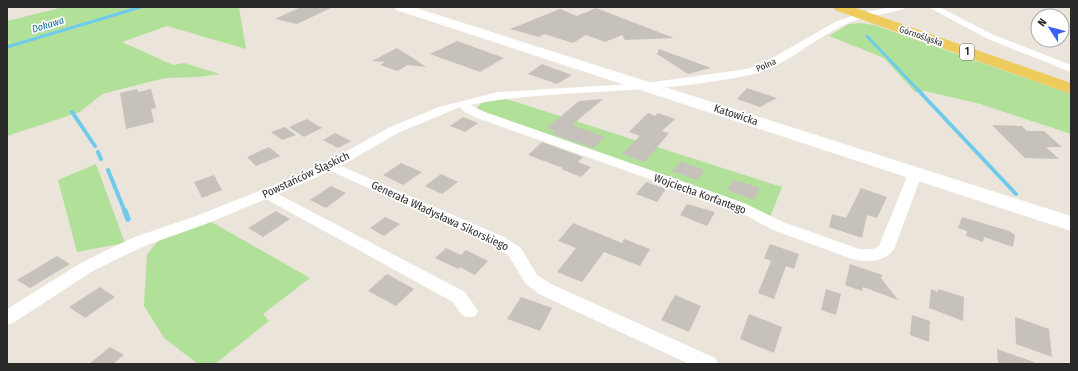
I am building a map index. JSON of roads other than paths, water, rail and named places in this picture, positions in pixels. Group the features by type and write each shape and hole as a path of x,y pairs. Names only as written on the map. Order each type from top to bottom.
{"main road":[{"name":"Górnośląska","path":"840,7 866,12 1071,80"},
{"name":"Górnośląska","path":"866,12 1071,88"}],"street":[{"name":"Katowicka","path":"400,7 1071,224"},
{"name":"Polna","path":"646,86 749,72 766,66 826,31 866,12 888,11 902,7"},
{"path":"932,7 991,37 1071,69"},
{"name":"Powstańców Śląskich","path":"7,318 87,268 111,255 141,241 268,194 331,166 394,130 462,103 498,95 646,86"},
{"name":"Wojciecha Korfantego","path":"462,103 467,109 481,115 739,206 778,226 858,255 876,255 886,249 915,174"},
{"name":"Generała Władysława Sikorskiego","path":"331,166 500,242 515,252 531,279 546,289 708,364"},
{"path":"268,194 459,297 469,311"}],"waterway":[{"name":"Dokawa","path":"7,47 141,7"},
{"path":"867,36 919,91"},
{"path":"918,90 1016,194"},
{"path":"72,112 95,146"},
{"path":"98,152 101,159"},
{"path":"108,170 125,212"},
{"path":"125,211 128,219"}]}
